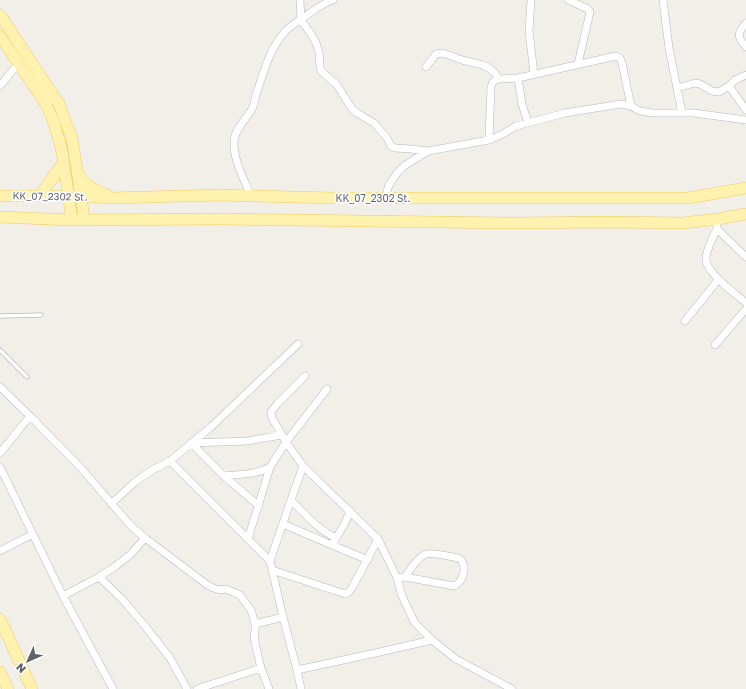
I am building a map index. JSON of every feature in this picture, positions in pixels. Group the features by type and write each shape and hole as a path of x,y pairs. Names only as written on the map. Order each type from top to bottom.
{"main road":[{"path":"0,15 59,104 72,139 84,220"},
{"path":"0,36 46,104 54,123 62,152 72,220"},
{"path":"9,50 19,45"},
{"path":"40,196 63,163"},
{"path":"76,171 84,182 91,188 117,198"},
{"name":"KK_07_2302 St.","path":"0,196 81,196 117,198 219,195 332,198 688,198 746,188"},
{"path":"0,217 14,219 72,220 220,219 717,224 746,214"},
{"path":"0,619 32,689"},
{"path":"0,672 8,689"}],"street":[{"path":"300,0 301,20 316,43 322,71 337,85 352,109 374,124 391,146 395,148 428,151 489,140 516,126 572,112 621,104 631,106 640,111 652,113 694,113 746,120"},
{"path":"251,196 239,168 234,151 234,139 252,108 270,54 276,42 284,33 301,20 328,1 333,0"},
{"path":"531,0 529,31 534,74"},
{"path":"568,0 588,9 590,12 578,64"},
{"path":"663,0 669,48 682,113"},
{"path":"746,23 741,29 739,36 740,40 746,47"},
{"path":"426,67 436,54 443,53 462,60 483,65 495,73 498,79"},
{"path":"489,140 491,87 493,82 498,79 518,78 616,56 620,58 622,63 631,106"},
{"path":"0,86 18,64"},
{"path":"677,88 695,83 700,84 712,91 719,92 746,75"},
{"path":"518,78 522,104 528,123"},
{"path":"729,86 746,110"},
{"path":"385,198 389,185 397,173 404,166 428,151"},
{"path":"746,257 717,224 706,253 706,263 718,280 746,303"},
{"path":"684,321 718,280"},
{"path":"715,345 746,308"},
{"path":"111,504 135,482 154,469 170,461 226,413 298,344"},
{"path":"305,376 271,412 272,418 284,439 303,466 378,539 397,578 402,596 415,623 432,640 456,659 512,689"},
{"path":"0,387 80,468 131,526 206,584 213,588 233,591 240,595 251,610 256,631 254,636 256,647 261,668 269,689"},
{"path":"248,539 270,467 284,439 327,389"},
{"path":"0,453 30,416"},
{"path":"191,443 284,439"},
{"path":"191,443 224,476 259,506"},
{"path":"170,461 270,561"},
{"path":"301,689 298,670 283,617 270,561 303,466"},
{"path":"0,467 63,596 113,689"},
{"path":"224,476 256,473 270,467"},
{"path":"291,500 318,527 336,538"},
{"path":"332,545 350,511"},
{"path":"283,524 368,560"},
{"path":"0,551 33,534"},
{"path":"63,596 113,568 131,554 145,538"},
{"path":"272,570 345,594 352,588 378,539"},
{"path":"397,578 405,577 454,586 458,584 463,575 464,565 459,558 428,553 422,556 405,577"},
{"path":"99,577 122,599 149,631 170,658 187,689"},
{"path":"255,624 283,617"},
{"path":"298,670 432,640"},
{"path":"198,689 261,668"}],"lane":[{"path":"0,316 41,315"},
{"path":"0,350 27,377"}]}
